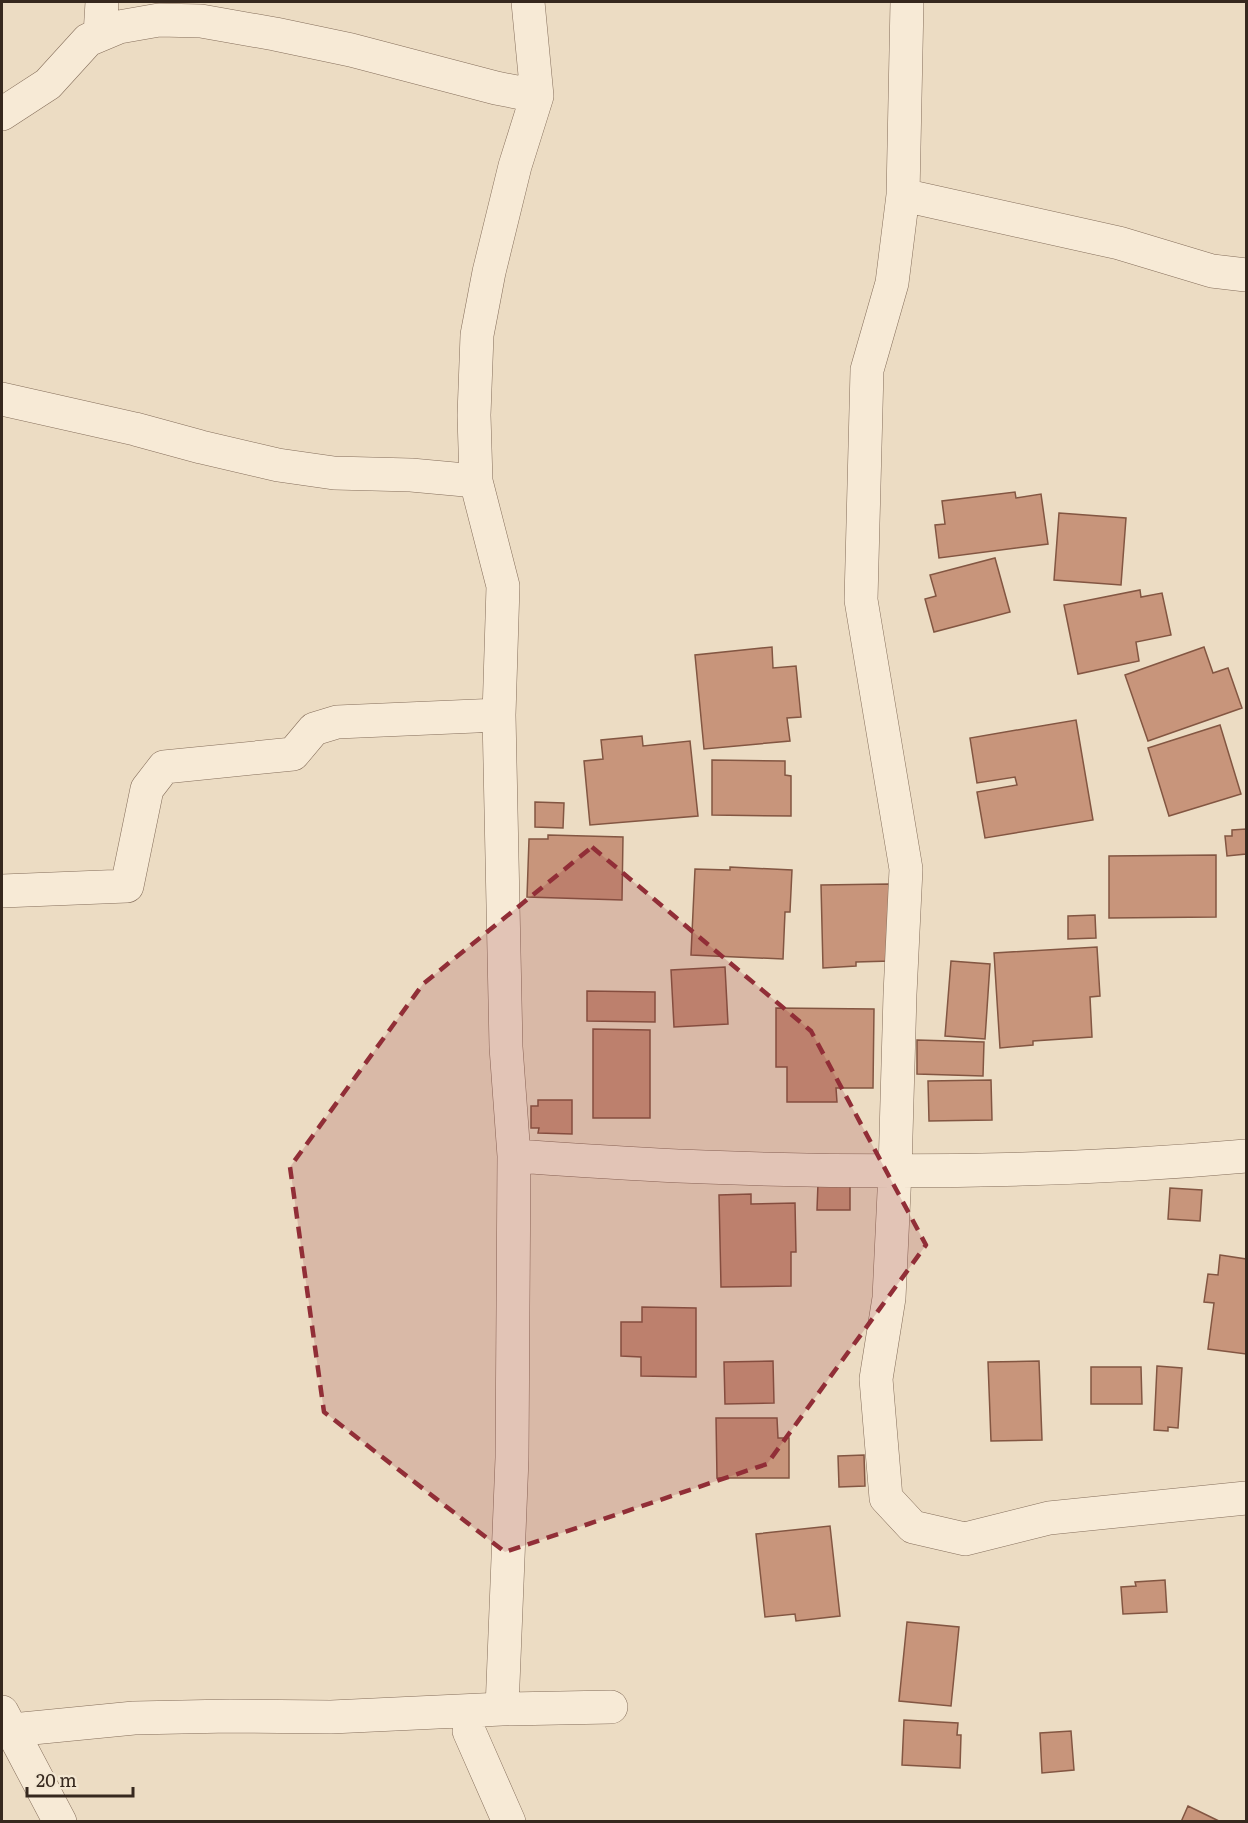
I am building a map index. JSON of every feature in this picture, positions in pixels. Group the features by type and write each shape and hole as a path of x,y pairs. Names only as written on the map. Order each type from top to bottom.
{"street":[{"path":"100,35 102,2"},
{"path":"502,1709 512,1458 514,1156 506,1047 499,715 503,586 476,481 474,415 477,335 489,272 514,166 537,96 528,2"},
{"path":"907,2 903,195 892,283 867,370 861,600 906,869 889,1298 876,1379 885,1498 913,1527 965,1539 1049,1518 1246,1498"},
{"path":"2,114 48,84 88,40 119,27 159,20 201,21 351,50 496,88 537,96"},
{"path":"903,195 1119,243 1212,271 1246,275"},
{"path":"2,399 279,465 334,472 411,475 476,481"},
{"path":"2,891 127,886 147,789 164,767 293,754 314,729 337,722 499,715"},
{"path":"514,1156 705,1167 895,1171 1152,1165 1246,1156"},
{"path":"60,1821 7,1720 230,1716 331,1717 502,1709 611,1707"},
{"path":"469,1731 509,1821"}],"highlighted area":[{"path":"592,847 811,1031 926,1245 767,1464 505,1552 324,1412 290,1167 423,984"}],"building":[{"path":"1015,492 1016,498 1041,494 1048,544 939,558 935,525 945,524 942,501"},
{"path":"1059,513 1126,518 1121,585 1054,580"},
{"path":"995,558 1010,612 934,632 925,599 936,596 930,575"},
{"path":"1140,590 1141,597 1162,593 1171,635 1136,642 1139,661 1078,674 1064,605"},
{"path":"772,647 773,668 796,666 801,717 787,718 790,741 704,749 695,655"},
{"path":"1204,647 1213,673 1228,668 1242,708 1148,741 1125,675"},
{"path":"1076,720 1093,820 985,838 977,792 1017,785 1015,777 977,783 970,738"},
{"path":"1220,725 1241,794 1169,816 1148,748"},
{"path":"642,736 643,746 690,741 698,816 590,825 584,761 603,759 601,740"},
{"path":"712,760 785,761 785,775 791,776 791,816 712,815"},
{"path":"535,802 564,803 563,828 535,827"},
{"path":"1246,829 1246,854 1227,856 1225,836 1232,836 1232,830"},
{"path":"548,835 623,837 622,900 527,897 529,839 548,839"},
{"path":"1216,855 1216,917 1109,918 1109,856"},
{"path":"730,867 792,870 790,912 785,912 783,959 691,955 695,869 730,870"},
{"path":"889,884 891,961 856,962 856,966 823,968 821,885"},
{"path":"1095,915 1096,938 1068,939 1068,916"},
{"path":"1097,947 1100,996 1090,997 1092,1037 1033,1041 1033,1045 1000,1048 994,953"},
{"path":"951,961 990,964 985,1039 945,1036"},
{"path":"725,967 728,1024 674,1027 671,970"},
{"path":"587,991 655,992 655,1022 587,1021"},
{"path":"776,1008 874,1009 873,1088 836,1088 837,1102 787,1102 787,1067 776,1067"},
{"path":"593,1029 650,1030 650,1118 593,1118"},
{"path":"917,1040 984,1042 983,1076 917,1074"},
{"path":"991,1080 992,1120 929,1121 928,1081"},
{"path":"538,1100 572,1100 572,1134 538,1133 539,1128 531,1128 531,1106 538,1106"},
{"path":"818,1183 850,1184 850,1210 817,1210"},
{"path":"1170,1188 1202,1190 1200,1221 1168,1219"},
{"path":"751,1194 751,1204 795,1203 796,1252 791,1252 791,1286 721,1287 719,1195"},
{"path":"1220,1255 1246,1259 1246,1354 1208,1349 1214,1303 1204,1302 1208,1274 1218,1275"},
{"path":"642,1307 696,1308 696,1377 641,1376 641,1357 621,1356 621,1322 642,1322"},
{"path":"773,1361 774,1403 725,1404 724,1362"},
{"path":"1039,1361 1042,1440 991,1441 988,1362"},
{"path":"1157,1366 1182,1368 1178,1428 1168,1427 1168,1431 1154,1430"},
{"path":"1091,1367 1141,1367 1142,1404 1091,1404"},
{"path":"716,1418 777,1418 778,1438 789,1438 789,1478 717,1478"},
{"path":"864,1455 865,1486 839,1487 838,1456"},
{"path":"830,1526 840,1616 796,1621 795,1614 765,1617 756,1534"},
{"path":"1165,1580 1167,1612 1123,1614 1121,1587 1136,1586 1135,1582"},
{"path":"907,1622 959,1627 951,1706 899,1701"},
{"path":"904,1720 958,1723 957,1735 961,1735 960,1768 902,1765"},
{"path":"1071,1731 1074,1770 1042,1773 1040,1733"},
{"path":"1188,1806 1221,1822 1181,1822"}]}
